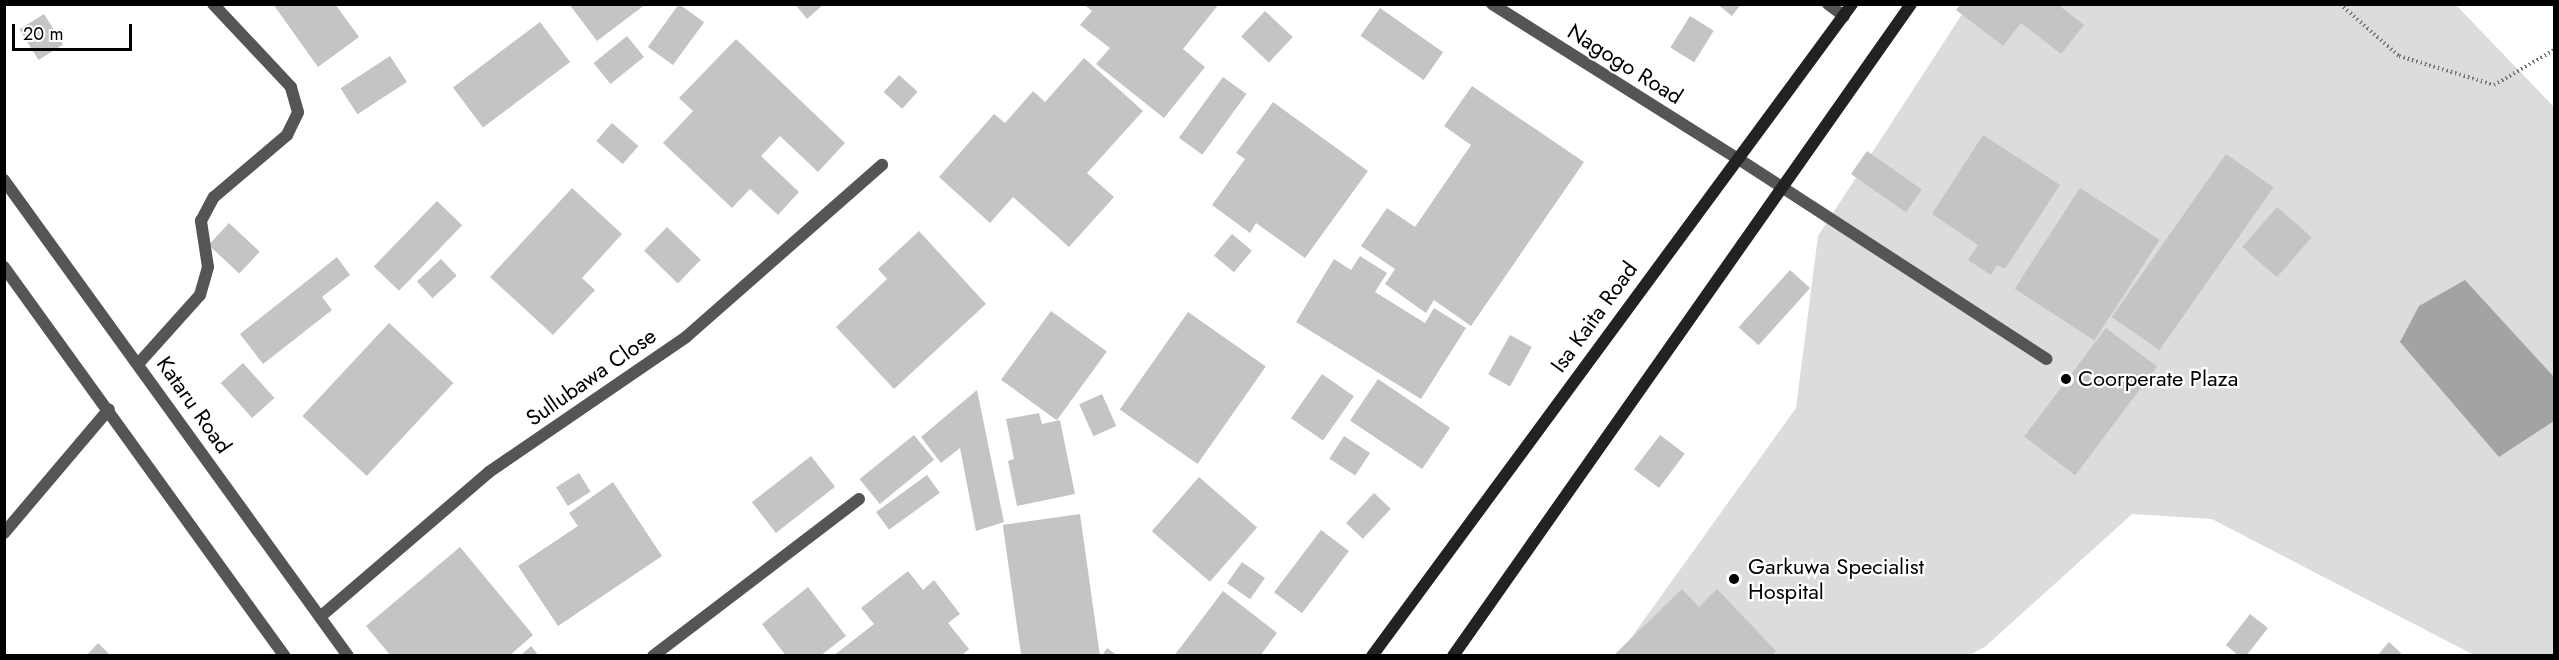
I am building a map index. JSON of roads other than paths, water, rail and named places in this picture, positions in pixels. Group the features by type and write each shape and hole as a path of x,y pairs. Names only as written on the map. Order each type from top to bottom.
{"main road":[{"name":"Isa Kaita Road","path":"1372,656 1852,4"},
{"path":"1453,656 1784,189 1911,4"}],"street":[{"path":"139,363 200,295 208,267 201,221 214,197 287,135 298,112 291,87 213,4"},
{"name":"Nagogo Road","path":"1491,4 1737,158 2046,359"},
{"path":"1828,4 1844,16"},
{"name":"Sullubawa Close","path":"320,617 489,472 686,337 882,165"},
{"name":"Kataru Road","path":"4,180 139,363 348,656"},
{"path":"4,267 285,656"},
{"path":"4,533 109,410"},
{"path":"653,656 859,499"}],"place":[{"name":"Coorperate Plaza","path":"2066,379"},
{"name":"Garkuwa Specialist Hospital","path":"1734,579"}]}
